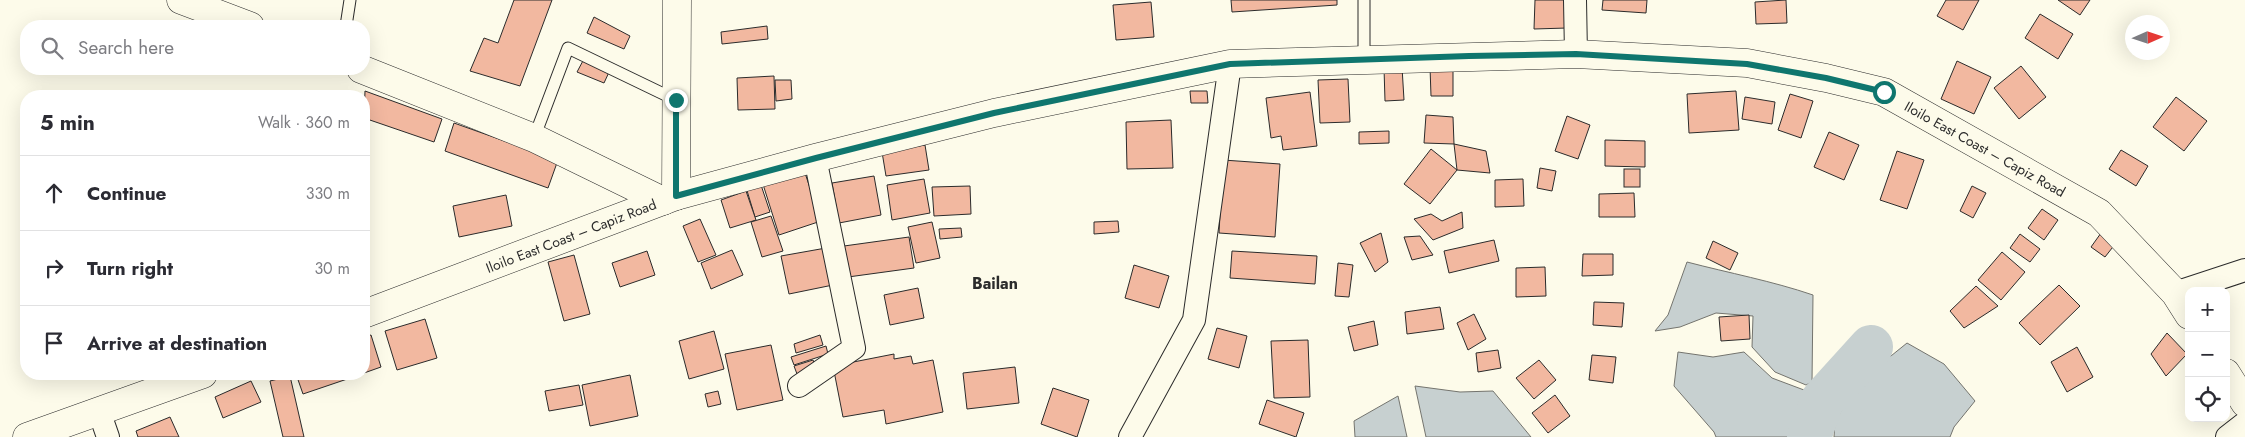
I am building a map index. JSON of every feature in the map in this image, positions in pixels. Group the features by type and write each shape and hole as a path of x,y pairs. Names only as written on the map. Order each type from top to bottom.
{"main road":[{"path":"181,0 234,20"},
{"path":"370,73 534,138 669,198 676,100 677,0"},
{"name":"Iloilo East Coast – Capiz Road","path":"370,312 669,198 816,158 994,113 1230,64 1576,54 1747,64 1826,78 1884,92 2099,214 2182,304"},
{"path":"2228,377 2245,403"},
{"path":"26,437 186,380"}],"street":[{"path":"1575,0 1576,54"},
{"path":"1130,437 1194,320 1230,64"},
{"path":"799,386 854,348 816,158"},
{"path":"2182,304 2245,270"},
{"path":"100,411 108,437"},
{"path":"2227,437 2245,423"}],"lane":[{"path":"347,20 350,0"},
{"path":"1364,0 1364,60"},
{"path":"534,138 568,48 676,100"}],"shaded area":[{"path":"1687,262 1766,281 1813,295 1812,382 1806,385 1775,372 1752,347 1753,316 1716,313 1680,327 1655,331 1668,315"},
{"path":"1907,343 1944,364 1975,401 1954,427 1950,437 1834,437 1835,421 1860,381"},
{"path":"1678,352 1713,357 1744,352 1772,378 1804,390 1793,437 1716,437 1714,432 1674,386"},
{"path":"1415,386 1460,392 1493,391 1531,437 1426,437"},
{"path":"1398,396 1407,437 1355,437 1354,421"}],"building":[{"path":"514,0 552,0 520,86 470,71 484,38 498,43"},
{"path":"1231,0 1337,0 1337,5 1232,12"},
{"path":"1535,0 1566,0 1567,28 1534,29"},
{"path":"1603,0 1647,0 1646,13 1602,10"},
{"path":"1786,0 1787,23 1756,24 1755,2"},
{"path":"1946,0 1979,0 1963,30 1937,16"},
{"path":"2058,0 2090,0 2080,15"},
{"path":"1151,2 1154,37 1116,40 1113,5"},
{"path":"2040,14 2073,34 2058,59 2025,38"},
{"path":"594,17 630,36 624,49 587,33"},
{"path":"767,26 768,39 722,44 721,32"},
{"path":"585,57 610,70 604,83 577,72"},
{"path":"1957,61 1991,77 1974,114 1941,99"},
{"path":"1453,66 1453,96 1431,96 1430,67"},
{"path":"2021,66 2046,97 2019,119 1994,88"},
{"path":"1402,67 1404,100 1385,101 1384,68"},
{"path":"774,76 775,109 738,110 737,78"},
{"path":"1348,79 1350,122 1320,123 1318,80"},
{"path":"775,80 791,80 792,99 776,101"},
{"path":"1190,91 1207,91 1208,103 1191,103"},
{"path":"1736,91 1739,130 1689,133 1687,94"},
{"path":"1310,92 1317,146 1283,150 1281,136 1271,138 1266,98"},
{"path":"370,93 442,119 434,142 370,120"},
{"path":"1790,94 1813,101 1801,138 1778,130"},
{"path":"1745,97 1775,102 1772,124 1742,119"},
{"path":"2176,97 2207,121 2184,151 2153,127"},
{"path":"1426,115 1453,117 1454,144 1424,143"},
{"path":"1567,116 1590,125 1578,159 1555,151"},
{"path":"1171,120 1173,168 1127,169 1126,122"},
{"path":"454,123 558,160 548,188 445,151"},
{"path":"1389,131 1389,143 1359,144 1359,132"},
{"path":"1829,132 1859,145 1844,180 1814,167"},
{"path":"1605,140 1645,141 1645,167 1605,166"},
{"path":"1454,144 1486,151 1490,173 1457,170"},
{"path":"925,145 929,170 886,176 882,152"},
{"path":"1431,149 1457,170 1430,204 1404,184"},
{"path":"2121,150 2148,166 2136,186 2109,169"},
{"path":"1897,151 1924,160 1907,209 1880,200"},
{"path":"1223,160 1280,164 1275,237 1219,233"},
{"path":"802,164 821,221 779,235 761,178"},
{"path":"1540,168 1556,171 1552,191 1537,188"},
{"path":"1624,169 1640,169 1640,187 1624,187"},
{"path":"874,176 881,215 839,223 832,183"},
{"path":"759,179 770,212 755,217 745,184"},
{"path":"924,179 930,213 892,220 887,185"},
{"path":"1523,179 1524,206 1495,207 1495,180"},
{"path":"970,186 971,214 934,216 932,187"},
{"path":"1972,186 1986,193 1973,218 1960,211"},
{"path":"746,191 756,220 730,228 721,200"},
{"path":"1634,193 1635,217 1599,217 1599,194"},
{"path":"506,195 512,226 459,237 453,206"},
{"path":"2042,209 2058,220 2044,240 2028,228"},
{"path":"1462,212 1463,228 1433,240 1414,219 1431,214 1442,221"},
{"path":"771,216 783,251 762,257 751,222"},
{"path":"700,219 716,255 698,262 683,226"},
{"path":"1118,221 1119,232 1094,234 1094,222"},
{"path":"932,222 940,258 916,263 908,227"},
{"path":"961,228 962,237 940,239 939,229"},
{"path":"1381,233 1388,262 1375,272 1360,243"},
{"path":"2101,233 2116,243 2105,257 2091,247"},
{"path":"2020,234 2040,249 2030,262 2010,248"},
{"path":"1420,236 1433,255 1412,260 1404,237"},
{"path":"909,237 914,268 848,277 844,246"},
{"path":"1494,240 1499,261 1449,273 1444,251"},
{"path":"1713,241 1738,253 1730,270 1706,258"},
{"path":"826,248 833,285 789,294 781,256"},
{"path":"732,250 743,275 711,289 701,263"},
{"path":"647,251 655,275 620,287 612,263"},
{"path":"1232,251 1317,256 1315,284 1230,278"},
{"path":"2002,252 2025,272 2001,300 1978,280"},
{"path":"1583,254 1613,254 1613,275 1582,276"},
{"path":"574,255 590,314 564,321 548,262"},
{"path":"1338,263 1353,265 1349,297 1335,296"},
{"path":"1134,265 1169,276 1159,308 1125,298"},
{"path":"1545,267 1546,296 1516,297 1516,268"},
{"path":"2059,285 2080,306 2040,345 2019,323"},
{"path":"1976,286 1998,306 1964,328 1950,311"},
{"path":"918,288 924,318 890,325 884,295"},
{"path":"1594,302 1624,303 1622,327 1593,325"},
{"path":"1440,307 1444,329 1407,334 1405,312"},
{"path":"1474,314 1486,339 1468,350 1457,323"},
{"path":"1749,315 1750,339 1721,341 1719,317"},
{"path":"425,319 437,358 397,370 385,331"},
{"path":"1374,321 1378,345 1354,351 1348,327"},
{"path":"1217,328 1247,336 1239,368 1208,359"},
{"path":"714,331 724,369 689,379 679,341"},
{"path":"2167,333 2185,352 2185,356 2166,376 2151,354"},
{"path":"370,335 381,367 370,371"},
{"path":"820,335 823,345 796,353 794,344"},
{"path":"1308,340 1310,397 1274,398 1271,341"},
{"path":"771,345 783,400 737,410 725,354"},
{"path":"826,346 828,354 794,365 791,357"},
{"path":"2077,347 2093,377 2067,392 2051,362"},
{"path":"1498,350 1501,368 1478,372 1476,353"},
{"path":"894,354 894,359 911,356 913,364 933,360 943,412 886,424 884,410 843,417 833,366"},
{"path":"1592,355 1616,357 1613,383 1589,380"},
{"path":"813,360 816,368 797,374 794,366"},
{"path":"1539,360 1556,380 1534,399 1516,378"},
{"path":"1015,367 1019,403 967,409 963,373"},
{"path":"630,375 638,416 590,426 582,385"},
{"path":"291,380 304,437 283,437 270,381"},
{"path":"298,380 344,380 303,394"},
{"path":"251,381 261,402 223,418 215,397"},
{"path":"579,385 583,405 549,411 545,391"},
{"path":"1053,388 1089,400 1077,437 1041,424"},
{"path":"718,391 721,404 708,407 705,394"},
{"path":"1555,395 1570,416 1548,433 1532,413"},
{"path":"1267,400 1304,413 1296,437 1259,424"},
{"path":"170,417 179,437 138,437 136,431"}],"waterway":[{"path":"1809,437 1822,401 1871,347"}],"district":[{"name":"Bailan","path":"995,283"}],"route":[{"path":"676,100 676,196 994,113 1230,64 1576,54 1747,64 1826,78 1884,92"}]}
